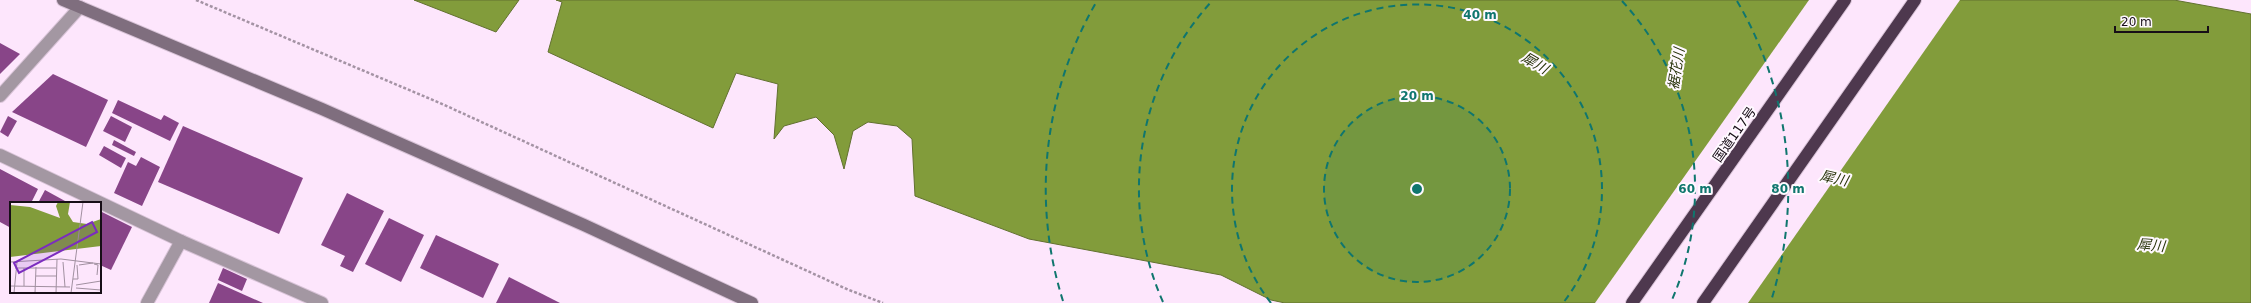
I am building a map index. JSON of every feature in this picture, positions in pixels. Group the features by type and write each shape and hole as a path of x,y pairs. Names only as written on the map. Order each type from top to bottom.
{"highway":[{"name":"国道117号","path":"1632,303 1845,0"},
{"path":"1703,303 1914,0"}],"street":[{"path":"63,0 337,115 584,225 752,303"},
{"path":"0,96 80,8"},
{"path":"0,155 99,202"},
{"path":"101,203 181,241 322,303"},
{"path":"146,303 181,241"}],"path":[{"path":"196,0 440,103 849,290 883,303"}],"water":[{"path":"414,0 519,0 496,32"},
{"path":"556,0 2174,0 2251,14 2251,303 1285,303 1271,300 1221,275 1029,239 915,196 912,139 897,126 868,122 853,131 844,169 834,135 816,117 784,126 774,139 778,84 736,73 713,128 548,52 562,2"}],"pier":[{"path":"1809,0 1960,0 1748,303 1595,303"}],"building":[{"path":"0,43 20,54 0,74"},
{"path":"53,74 108,100 86,147 12,112"},
{"path":"118,100 161,120 164,115 179,123 170,141 112,113"},
{"path":"8,116 17,121 8,137 0,132"},
{"path":"111,116 132,127 125,142 103,131"},
{"path":"183,126 303,178 279,234 158,182"},
{"path":"114,140 136,152 134,156 112,145"},
{"path":"104,146 126,158 121,168 99,155"},
{"path":"141,157 160,167 142,206 114,193 128,162 136,166"},
{"path":"0,169 38,189 32,202 10,202 10,227 0,222"},
{"path":"45,190 65,201 64,202 39,202"},
{"path":"347,193 384,211 353,272 340,266 345,256 321,245"},
{"path":"101,212 132,227 111,270 101,265"},
{"path":"389,218 424,235 401,282 365,264"},
{"path":"436,235 499,264 483,298 420,268"},
{"path":"223,268 247,279 242,291 218,280"},
{"path":"509,277 560,303 496,303"},
{"path":"218,283 263,303 209,303"}],"water label":[{"name":"犀川","path":"1535,63"},
{"name":"裾花川","path":"1676,69"},
{"name":"犀川","path":"1834,178"},
{"name":"犀川","path":"2151,245"}]}
